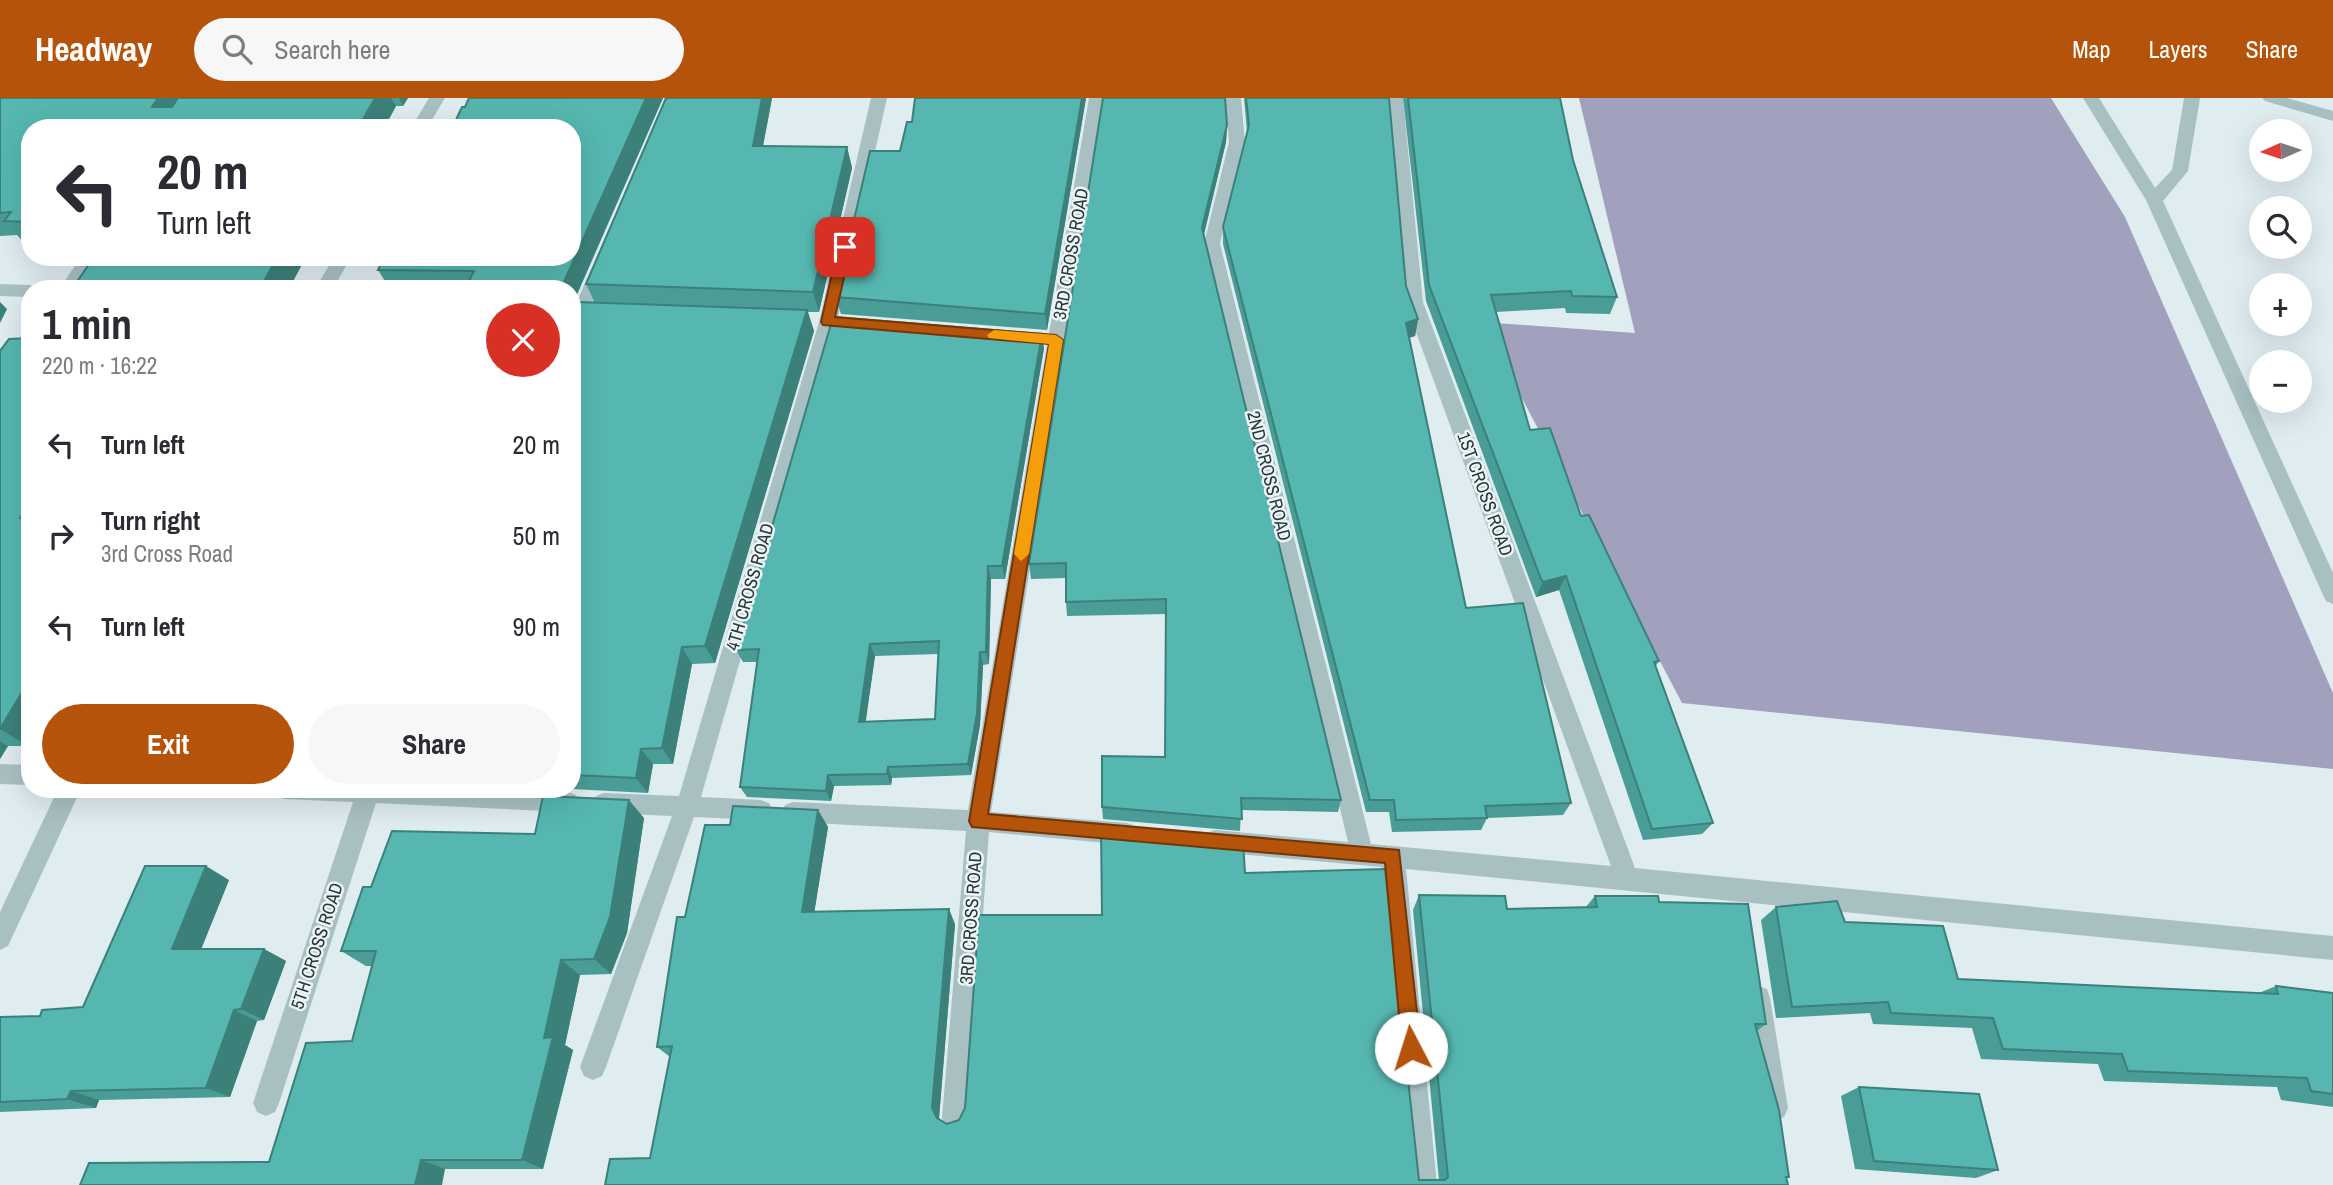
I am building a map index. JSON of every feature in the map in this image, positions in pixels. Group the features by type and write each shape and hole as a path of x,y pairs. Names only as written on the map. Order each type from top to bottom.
{"street":[{"path":"424,119 437,98"},
{"name":"4TH CROSS ROAD","path":"593,1067 687,806 828,322 879,98"},
{"name":"3RD CROSS ROAD","path":"956,1118 978,821 1050,339 1097,98"},
{"name":"2ND CROSS ROAD","path":"1233,98 1237,142 1212,244 1362,853"},
{"name":"1ST CROSS ROAD","path":"1395,98 1414,302 1628,878"},
{"path":"2091,98 2154,200 2333,596"},
{"path":"2154,200 2180,171 2192,98"},
{"path":"2270,98 2330,110"},
{"path":"583,314 608,250"},
{"path":"0,290 21,291"},
{"path":"0,774 21,775"},
{"path":"0,938 65,798"},
{"name":"5TH CROSS ROAD","path":"266,1103 366,798"},
{"path":"505,798 978,821 1156,836"},
{"path":"1197,839 1628,878 2333,948"},
{"path":"1393,856 1424,1185"},
{"path":"1742,889 1746,916"},
{"path":"1754,970 1778,1131"}],"shaded area":[{"path":"1579,98 2051,98 2125,217 2333,693 2333,769 1682,703 1482,322 1635,333"}],"building":[{"path":"0,98 158,98 152,107 172,107 178,98 375,98 363,119 21,119 21,222 4,221 11,212 0,213"},
{"path":"469,98 646,98 581,244 581,119 456,119 462,107 465,107"},
{"path":"666,98 762,98 753,146 847,147 813,292 586,284"},
{"path":"915,98 1082,98 1045,314 836,297 870,151 900,151 907,122 912,122"},
{"path":"1103,98 1225,98 1227,125 1202,228 1341,800 1241,798 1242,819 1102,807 1102,756 1165,757 1166,599 1066,602 1066,563 1029,564"},
{"path":"1246,98 1389,98 1406,286 1418,319 1406,323 1466,608 1523,603 1571,803 1485,806 1487,818 1396,820 1394,800 1370,800 1223,227 1249,125"},
{"path":"1408,98 1560,98 1573,160 1617,297 1572,296 1571,291 1491,295 1530,430 1550,428 1581,516 1589,515 1659,661 1654,662 1713,823 1652,829 1566,576 1543,582 1541,579 1429,285"},
{"path":"88,266 272,266 265,280 78,280"},
{"path":"380,266 571,266 565,280 470,280 474,271 378,270"},
{"path":"581,302 807,310 705,646 682,647 662,748 641,749 636,778 581,775"},
{"path":"833,317 1042,334 1002,566 988,566 986,652 980,652 977,713 968,764 888,767 887,774 828,775 826,791 740,787 759,649 736,650","holes":["939,641 935,719 859,722 870,644"]},
{"path":"21,338 21,694 0,729 0,351 9,339"},
{"path":"543,798 629,800 610,917 594,959 561,960 544,1038 553,1037 522,1160 421,1160 415,1185 80,1185 89,1163 269,1162 306,1043 352,1041 376,951 341,951 363,887 371,887 392,831 535,834"},
{"path":"733,806 818,810 802,912 949,909 932,1108 937,1118 947,1124 959,1120 965,1108 979,915 1102,915 1101,829 1243,842 1245,873 1385,869 1419,1180 1445,1180 1448,1177 1419,895 1505,896 1507,909 1597,907 1595,896 1658,896 1659,902 1748,904 1766,1024 1755,1024 1779,1110 1788,1185 605,1185 610,1159 650,1158 672,1046 657,1047 677,917 685,917 705,825 730,825"},
{"path":"145,866 206,866 172,949 264,949 241,1009 234,1010 206,1088 71,1091 67,1099 0,1102 0,1017 40,1016 42,1010 83,1007"},
{"path":"1837,901 1845,922 1943,926 1958,979 2278,994 2276,986 2333,993 2333,1094 2311,1091 2307,1078 2128,1071 2122,1054 2003,1049 1993,1018 1891,1013 1888,1002 1792,1007 1776,907"},
{"path":"1859,1087 1979,1094 1998,1170 1874,1161"}],"slow traffic":[{"path":"994,335 1056,340 1021,554"}],"route":[{"path":"845,247 828,322 1056,340 978,821 1393,856 1411,1048"}]}
